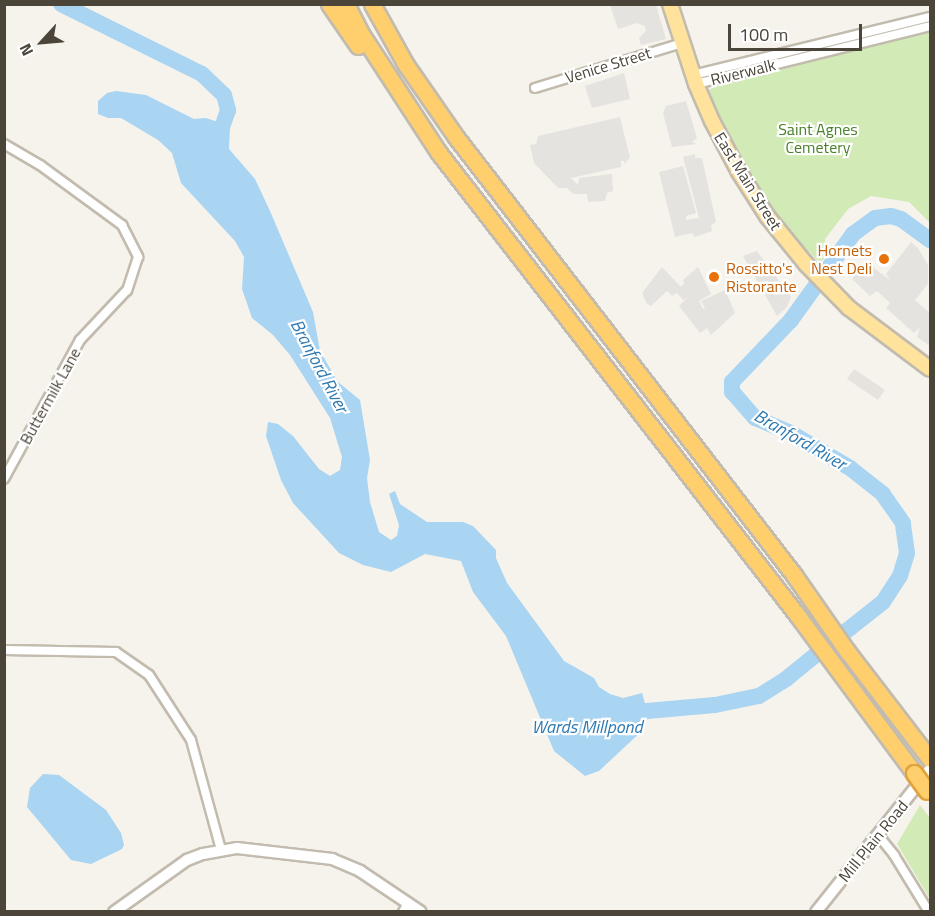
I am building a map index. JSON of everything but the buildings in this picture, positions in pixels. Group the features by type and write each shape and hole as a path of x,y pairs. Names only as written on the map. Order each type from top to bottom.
{"highway":[{"path":"329,4 386,88 798,616 929,793"},
{"path":"346,4 362,35 439,153"},
{"path":"372,4 406,65 456,137 794,575 847,651 930,762"}],"main road":[{"name":"East Main Street","path":"670,4 694,80 723,144 767,216 806,264 832,291 887,339 930,369"}],"street":[{"name":"Riverwalk","path":"694,80 930,17"},
{"name":"Riverwalk","path":"694,80 930,26"},
{"name":"Venice Street","path":"535,88 682,43"},
{"name":"Buttermilk Lane","path":"4,144 40,165 122,225 138,257 128,290 80,340 4,478"},
{"path":"4,650 116,652 149,675 191,740 221,850"},
{"name":"Mill Plain Road","path":"816,912 878,835 930,762"},
{"path":"878,835 894,855 929,912"},
{"path":"114,912 187,860 221,850 258,849 332,859 360,871 405,907 421,912"}],"shaded area":[{"path":"610,5 656,5 666,39 641,45 639,38 646,31 645,26 637,23 618,29"},
{"path":"624,73 630,99 592,108 585,86"},
{"path":"686,101 697,138 692,142 697,144 672,147 663,113 666,106"},
{"path":"620,117 630,158 624,164 624,161 621,161 621,167 571,178 578,185 579,178 612,174 613,191 607,193 605,201 588,202 587,194 573,194 567,188 558,188 534,163 530,145 536,144 538,136"},
{"path":"695,154 695,158 702,158 716,222 711,225 712,231 695,237 692,233 675,237 659,172 683,166 696,213 686,216 686,220 699,218 683,157"},
{"path":"911,242 918,248 928,265 928,284 915,300 930,313 930,346 917,337 920,328 914,333 886,308 890,303 877,291 870,296 852,279 866,262 890,280 886,274"},
{"path":"757,251 791,297 787,307 777,316 743,256"},
{"path":"662,267 681,287 683,280 698,267 711,294 699,301 703,309 705,308 701,301 725,290 735,313 711,335 707,328 700,333 679,306 688,297 683,300 677,293 672,296 667,291 651,306 647,304 642,293"},
{"path":"854,369 885,390 878,400 847,379"}],"green space":[{"name":"Saint Agnes Cemetery","path":"930,31 930,223 909,202 871,196 848,209 825,239 824,259 820,263 788,231 751,178 725,131 709,90 722,82"},
{"path":"920,805 930,818 930,899 897,844"}],"water":[{"name":"Wards Millpond","path":"116,91 146,95 194,119 206,118 230,126 229,149 255,179 270,211 313,312 320,351 338,382 360,400 370,460 367,478 370,502 379,532 391,540 397,536 399,525 389,494 395,491 400,504 427,522 463,522 473,526 496,550 496,558 507,583 564,661 594,678 599,687 610,694 623,698 642,693 648,714 644,729 599,771 585,776 554,751 506,636 473,592 461,561 425,554 391,572 363,565 339,553 293,503 281,480 266,436 268,422 278,424 293,436 319,469 330,476 340,470 342,457 330,418 290,355 273,335 252,318 242,289 244,257 235,241 181,183 172,153 158,140 121,118 108,118 98,114 98,101 107,93"},
{"path":"43,774 59,775 106,810 121,833 124,845 122,849 91,864 71,860 27,807 30,788"}],"waterway":[{"name":"Branford River","path":"61,4 202,74 224,95 228,110 216,144"},
{"name":"Branford River","path":"845,632 883,602 900,576 907,553 903,523 883,494 850,468 791,433 755,418 732,392 732,382 791,320 853,234 875,218 891,216 901,219 930,240"},
{"name":"Branford River","path":"626,719 647,711 715,705 759,696 786,679 816,655"}],"place":[{"name":"Hornets Nest Deli","path":"884,259"},
{"name":"Rossitto's Ristorante","path":"714,277"}]}
